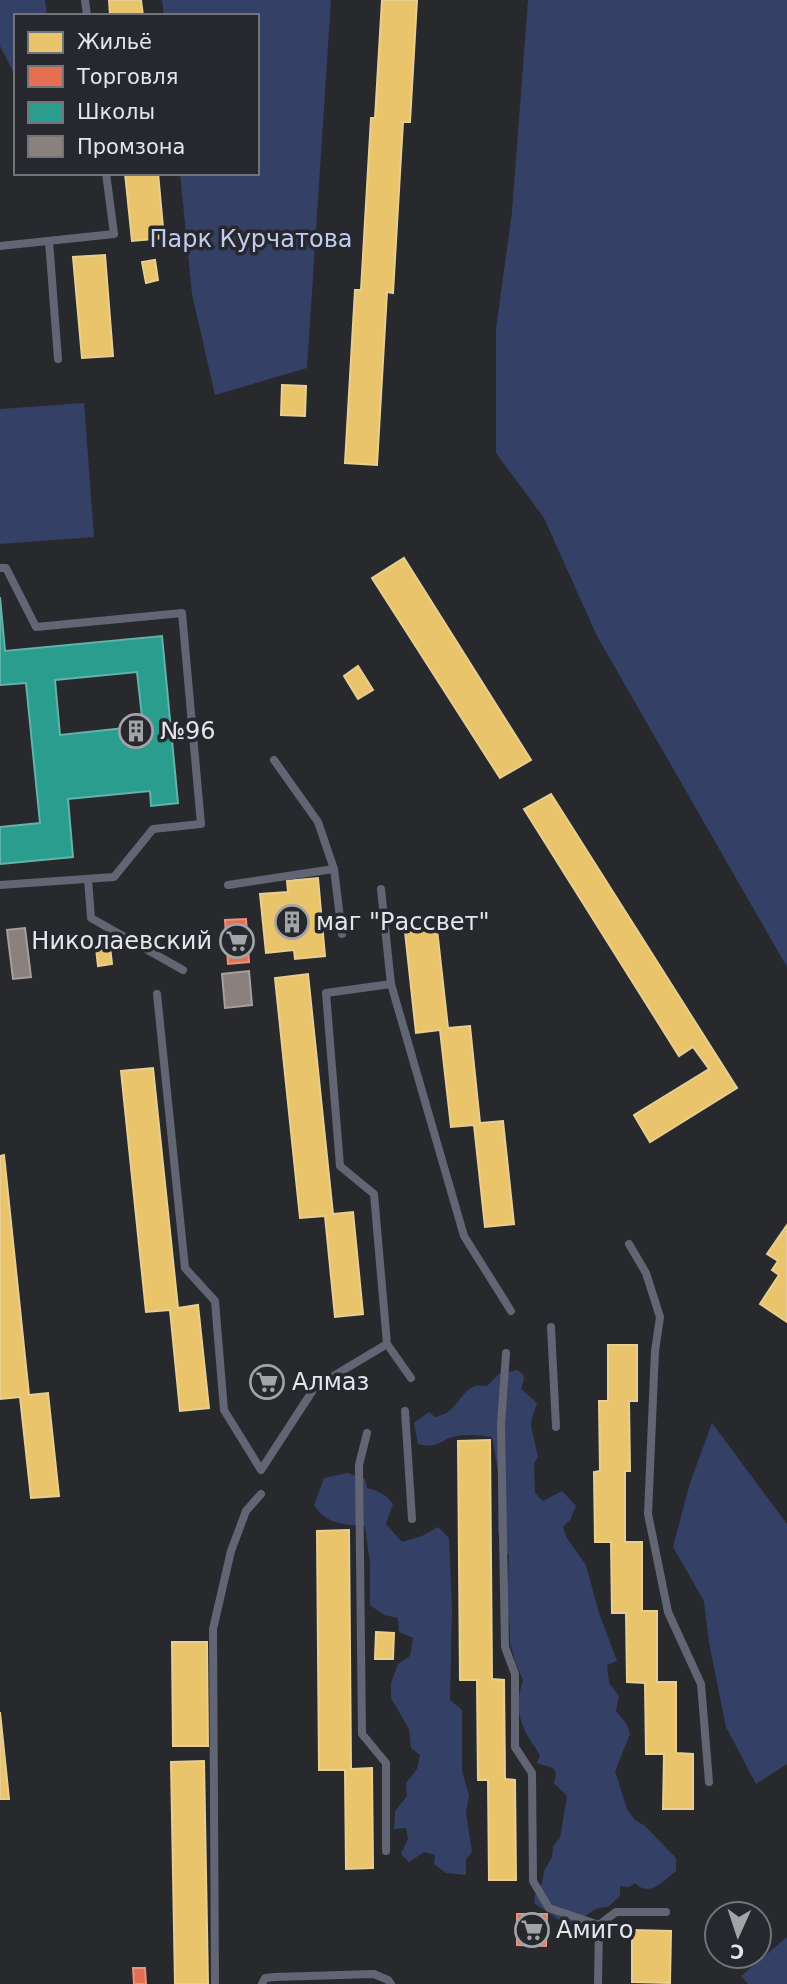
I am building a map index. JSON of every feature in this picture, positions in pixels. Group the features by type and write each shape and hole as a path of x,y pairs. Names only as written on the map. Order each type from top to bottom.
{"lane":[{"path":"0,246 114,233 106,175"},
{"path":"49,241 58,359"},
{"path":"0,568 6,568 36,627 182,613 201,824 153,829 114,877 0,885"},
{"path":"274,760 318,822 334,869 342,934"},
{"path":"228,885 334,869"},
{"path":"88,879 91,918 184,970"},
{"path":"381,889 391,984 464,1236 511,1311"},
{"path":"391,984 326,993 340,1166 373,1194 387,1344 411,1378"},
{"path":"157,994 185,1268 215,1301 224,1410 261,1470 315,1387 387,1344"},
{"path":"629,1244 646,1273 660,1317 655,1351 648,1514 668,1612 701,1684 709,1782"},
{"path":"551,1327 556,1427"},
{"path":"506,1353 501,1425 505,1647 515,1674 515,1747 532,1773 533,1881 549,1908 599,1924"},
{"path":"405,1411 412,1519"},
{"path":"368,1433 359,1465 362,1734 386,1763 386,1851"},
{"path":"215,1984 213,1629 230,1551 246,1511 261,1494"},
{"path":"599,1924 616,1912 666,1912"},
{"path":"598,1984 599,1924"},
{"path":"262,1984 265,1978 275,1977 374,1974 391,1984"}],"green space":[{"path":"0,0 45,0 47,14 14,14 14,73 0,46"},
{"name":"Парк Курчатова","path":"162,0 331,0 307,368 215,395 192,294 180,175 259,175 259,14 164,14"},
{"path":"528,0 787,0 787,967 597,636 544,518 496,453 496,329 512,212"},
{"path":"84,403 94,537 0,544 0,409"},
{"path":"517,1370 523,1374 521,1389 537,1403 531,1426 538,1457 534,1463 535,1493 543,1501 562,1491 576,1506 570,1520 563,1527 567,1538 586,1565 599,1613 617,1661 607,1665 609,1683 619,1696 616,1711 626,1723 630,1734 615,1771 627,1809 635,1820 645,1826 676,1858 676,1871 661,1883 645,1889 635,1883 629,1887 620,1886 620,1896 608,1907 594,1910 576,1926 565,1924 534,1903 544,1871 552,1857 553,1846 560,1838 567,1796 554,1783 556,1773 553,1768 537,1763 540,1755 524,1728 519,1711 523,1680 510,1643 507,1609 509,1556 498,1533 498,1471 492,1437 461,1435 435,1445 418,1444 414,1423 429,1412 435,1417 443,1415 470,1389 487,1386 499,1374"},
{"path":"712,1423 787,1524 787,1764 756,1784 726,1727 709,1643 704,1601 673,1547 690,1483"},
{"path":"347,1473 365,1479 367,1488 382,1493 393,1504 386,1524 402,1542 422,1536 438,1527 449,1538 452,1608 450,1700 462,1710 462,1771 469,1795 466,1813 472,1852 466,1859 466,1875 446,1873 434,1864 435,1855 424,1852 409,1862 401,1854 408,1839 406,1828 394,1829 395,1811 407,1796 406,1783 417,1769 420,1755 411,1748 409,1729 391,1698 391,1683 398,1664 410,1656 413,1638 399,1632 398,1618 384,1615 370,1605 370,1563 365,1527 330,1520 314,1505 324,1478"},
{"path":"787,1937 787,1984 748,1984 741,1976 748,1970 773,1970 773,1949"}],"building: Жильё":[{"path":"109,0 141,0 143,14 110,14"},
{"path":"382,0 417,0 410,122 403,122 393,293 387,292 377,465 345,463 355,290 361,290 371,118 375,118"},
{"path":"125,175 158,175 164,238 132,241"},
{"path":"105,255 113,356 82,358 73,257"},
{"path":"155,260 158,280 146,283 142,262"},
{"path":"282,385 306,386 305,416 281,415"},
{"path":"404,558 531,760 500,778 372,578"},
{"path":"358,666 373,690 358,699 344,676"},
{"path":"551,794 737,1088 650,1142 634,1115 709,1069 693,1047 679,1056 524,809"},
{"name":"маг \"Рассвет\"","path":"318,878 325,956 295,959 294,950 266,953 260,894 288,892 287,881"},
{"path":"437,929 448,1028 470,1026 480,1123 503,1121 514,1224 485,1227 474,1125 451,1127 440,1030 416,1033 405,932"},
{"path":"109,937 112,964 98,966 95,939"},
{"path":"308,974 333,1214 353,1212 363,1314 335,1317 325,1216 300,1218 275,978"},
{"path":"153,1068 178,1308 198,1305 209,1408 180,1411 170,1310 146,1312 121,1071"},
{"path":"4,1155 29,1395 48,1393 59,1496 31,1498 20,1397 0,1399 0,1156"},
{"path":"787,1225 787,1322 760,1304 779,1275 772,1270 778,1261 767,1254"},
{"path":"608,1345 637,1345 637,1401 629,1401 630,1471 625,1471 625,1542 642,1542 642,1611 657,1611 657,1682 676,1682 676,1753 693,1754 693,1809 663,1809 664,1754 646,1754 645,1683 627,1682 626,1613 612,1613 611,1542 595,1542 594,1472 600,1471 599,1401 608,1401"},
{"path":"490,1440 492,1679 504,1680 505,1779 515,1780 516,1880 489,1880 488,1780 478,1780 477,1680 460,1680 458,1441"},
{"path":"349,1530 351,1769 372,1768 373,1868 346,1869 345,1770 319,1770 317,1531"},
{"path":"376,1632 394,1633 393,1659 375,1659"},
{"path":"172,1642 207,1642 208,1746 173,1746"},
{"path":"0,1712 9,1799 0,1799"},
{"path":"204,1761 208,1984 175,1984 171,1762"},
{"path":"632,1930 671,1931 670,1983 632,1982"}],"building: Торговля":[{"name":"Николаевский","path":"246,919 249,962 228,964 225,920"},
{"name":"Алмаз","path":"266,1367 280,1388 268,1396 253,1376"},
{"name":"Амиго","path":"517,1914 547,1914 546,1946 517,1945"},
{"path":"133,1968 145,1968 146,1984 134,1984"}],"building: Школы":[{"name":"№96","path":"0,597 5,651 162,636 178,803 151,806 150,791 68,799 73,857 0,864 0,827 40,823 26,683 0,685","holes":["137,672 143,726 60,735 55,680"]}],"building: Промзона":[{"path":"25,928 31,977 13,979 7,930"},
{"path":"249,971 252,1005 225,1008 222,974"}],"place":[{"name":"№96","path":"136,731"},
{"name":"маг \"Рассвет\"","path":"292,922"},
{"name":"Николаевский","path":"237,941"},
{"name":"Алмаз","path":"267,1382"},
{"name":"Амиго","path":"532,1930"}]}
